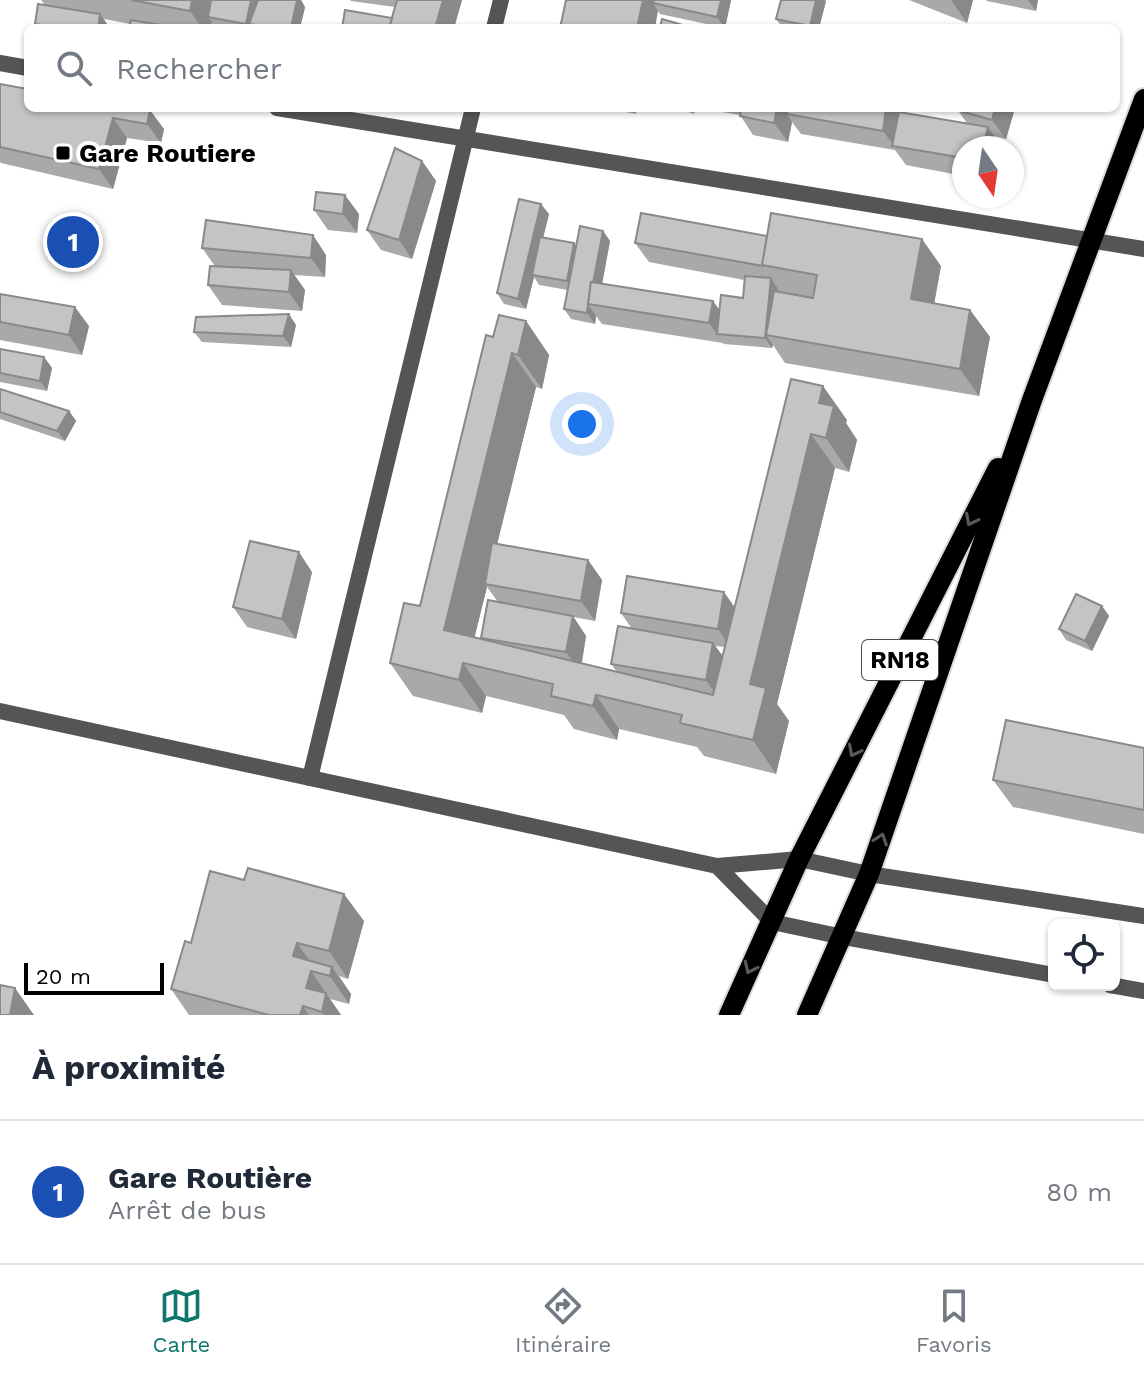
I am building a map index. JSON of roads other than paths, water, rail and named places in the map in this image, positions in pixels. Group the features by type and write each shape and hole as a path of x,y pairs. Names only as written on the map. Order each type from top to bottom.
{"main road":[{"name":"RN18","path":"807,1015 869,874 1032,400 1144,99"},
{"name":"RN18","path":"729,1015 799,859 1032,400"}],"street":[{"path":"495,24 501,0"},
{"path":"0,63 24,67"},
{"path":"301,112 1144,249"},
{"path":"310,778 472,112"},
{"path":"0,711 717,866 799,859 869,874 1144,916"},
{"path":"717,866 772,922 1048,974"},
{"path":"1120,987 1144,991"}],"place":[{"name":"Gare Routiere","path":"63,153"},
{"name":"Gare Routière","path":"73,242"}]}
